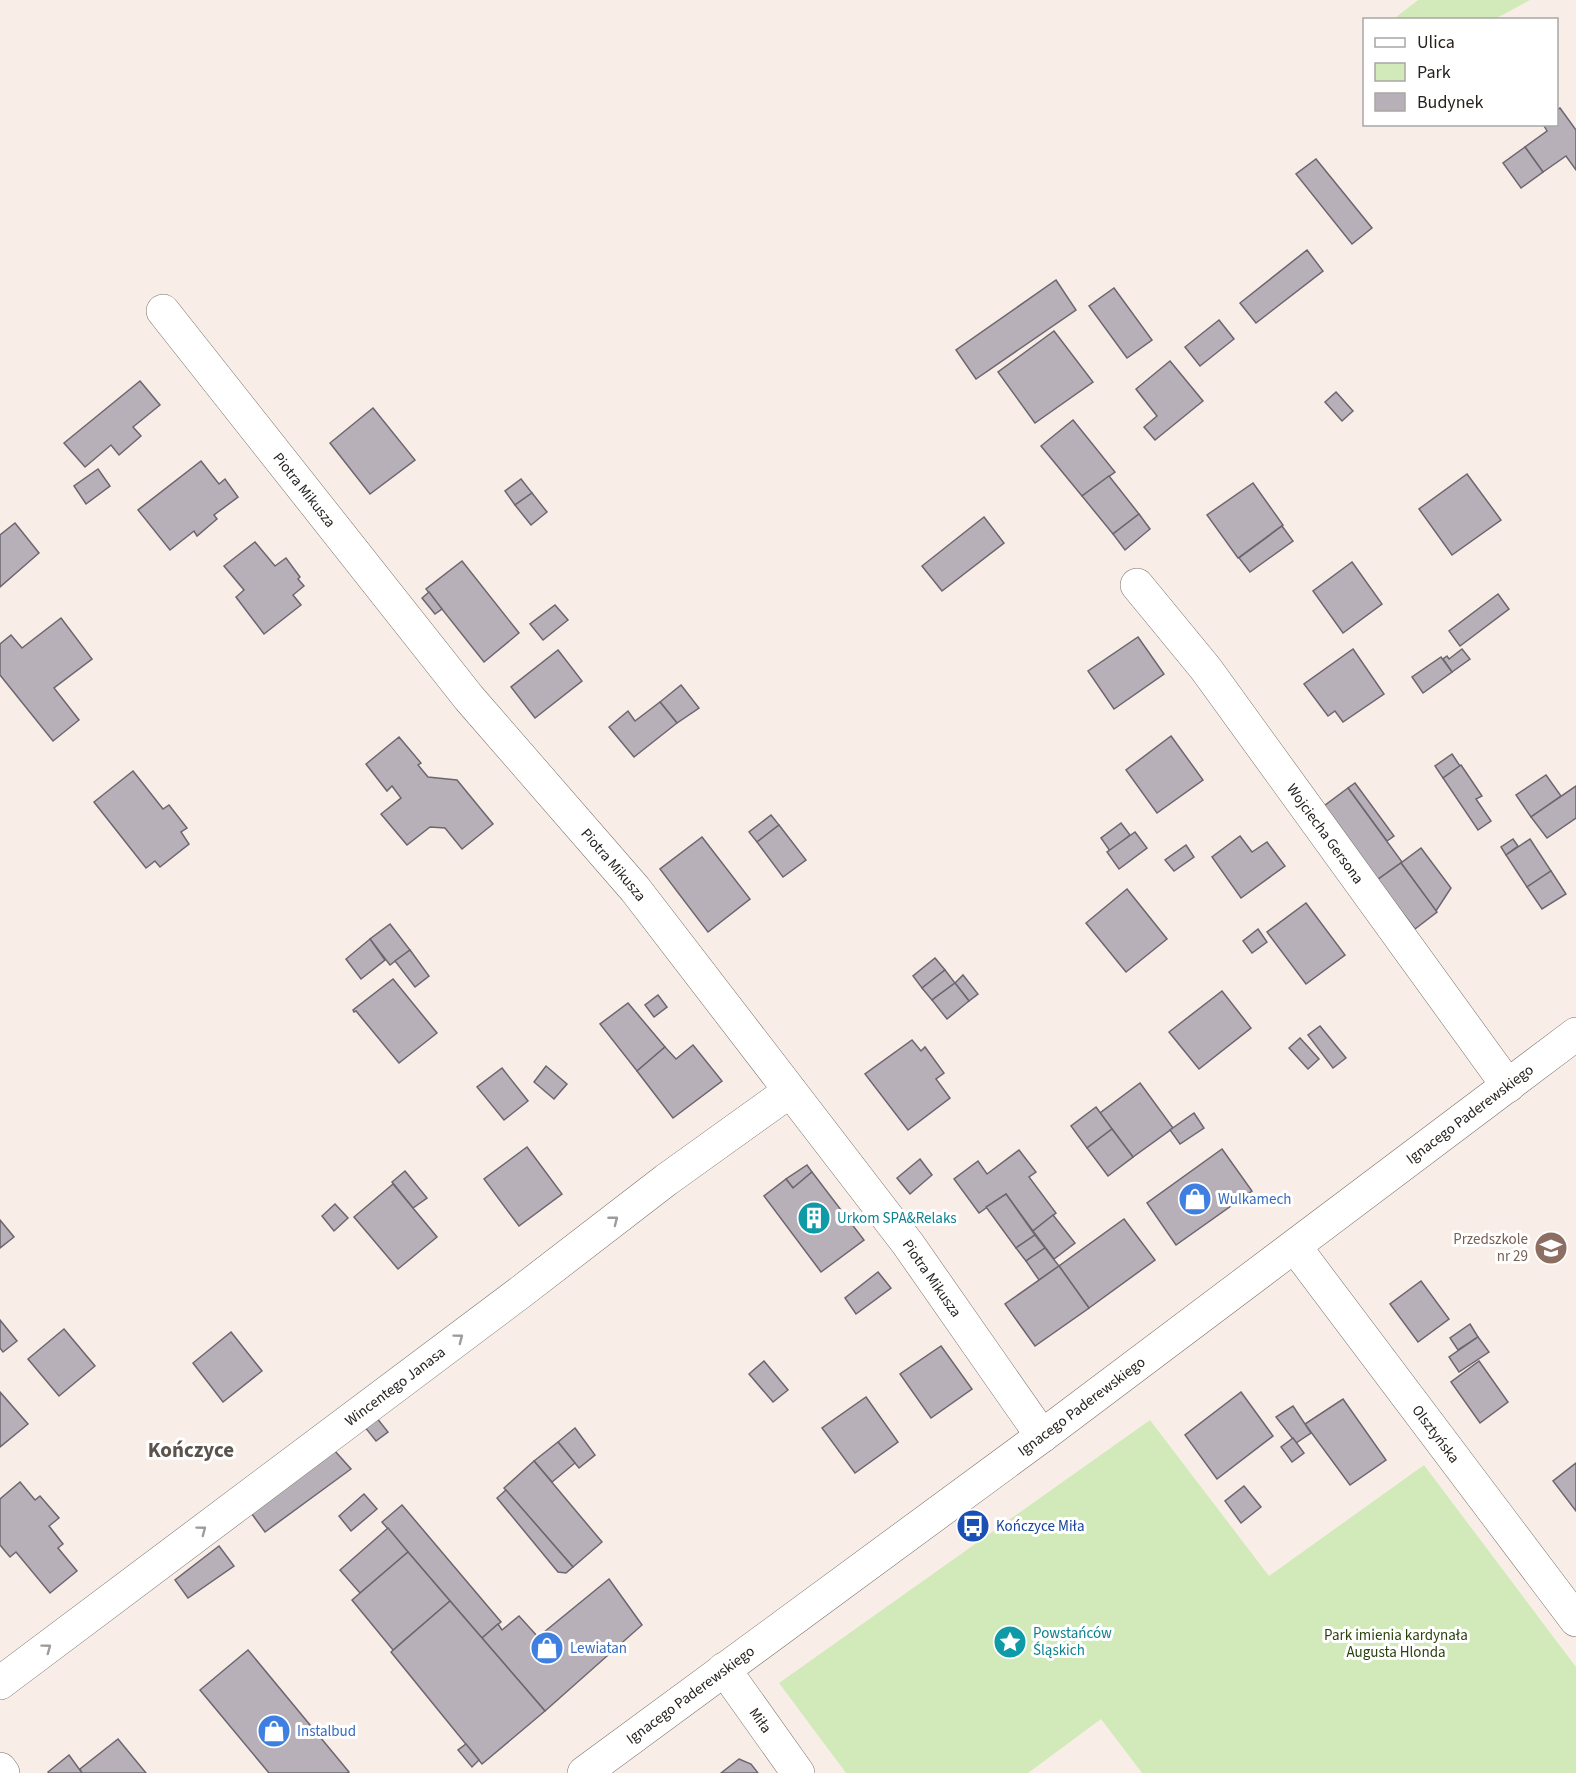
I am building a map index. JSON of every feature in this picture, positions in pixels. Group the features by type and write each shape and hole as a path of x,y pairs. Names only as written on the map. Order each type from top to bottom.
{"street":[{"name":"Piotra Mikusza","path":"163,311 469,698 635,889 908,1244 1042,1436"},
{"name":"Wojciecha Gersona","path":"1137,585 1206,669 1508,1086"},
{"name":"Ignacego Paderewskiego","path":"584,1773 1042,1436 1576,1034"},
{"name":"Wincentego Janasa","path":"0,1683 666,1180 790,1091"},
{"name":"Olsztyńska","path":"1295,1247 1576,1620"},
{"name":"Miła","path":"724,1669 798,1773"},
{"path":"0,1768 3,1773"}],"green space":[{"path":"1418,0 1530,0 1497,18 1396,17"},
{"name":"Park imienia kardynała Augusta Hlonda","path":"1150,1420 1269,1576 1424,1465 1576,1667 1576,1773 1142,1773 1101,1719 1028,1773 846,1773 779,1683"}],"building":[{"path":"1560,108 1576,130 1576,170 1566,156 1543,172 1525,147 1547,131 1544,126 1558,126 1558,109"},
{"path":"1525,147 1543,172 1521,188 1503,163"},
{"path":"1316,159 1372,228 1352,244 1296,174"},
{"path":"1307,250 1323,271 1256,323 1240,303"},
{"path":"1056,280 1076,310 976,379 956,350"},
{"path":"1114,288 1152,340 1127,358 1089,306"},
{"path":"1219,320 1234,339 1200,366 1185,347"},
{"path":"1054,331 1093,382 1035,423 998,372"},
{"path":"1170,361 1203,401 1155,440 1144,427 1157,416 1136,389"},
{"path":"140,381 160,405 133,427 141,436 119,455 111,445 85,467 64,443"},
{"path":"1336,392 1353,411 1342,421 1325,402"},
{"path":"373,408 415,460 370,494 330,443"},
{"path":"1073,420 1115,472 1082,496 1041,446"},
{"path":"201,461 219,484 225,479 238,497 214,515 217,519 197,536 194,531 170,550 138,510"},
{"path":"98,469 110,486 86,504 74,486"},
{"path":"1467,474 1501,520 1452,555 1419,509"},
{"path":"1109,476 1139,514 1113,534 1082,496"},
{"path":"521,479 532,493 515,505 505,491"},
{"path":"1253,483 1283,525 1238,558 1207,515"},
{"path":"532,493 547,512 531,525 515,505"},
{"path":"1139,514 1150,529 1125,550 1113,534"},
{"path":"984,517 1004,543 942,591 922,566"},
{"path":"15,523 39,553 0,587 0,535"},
{"path":"1282,526 1293,541 1250,572 1239,558"},
{"path":"255,542 275,566 286,558 304,586 293,595 301,605 264,634 236,597 244,590 224,566"},
{"path":"462,561 519,633 484,662 426,589"},
{"path":"1352,562 1382,604 1343,633 1313,591"},
{"path":"429,592 442,609 435,614 422,598"},
{"path":"1498,594 1509,609 1460,646 1449,631"},
{"path":"555,605 568,620 543,640 530,624"},
{"path":"61,618 92,659 54,688 79,720 53,741 0,675 0,644 11,635 22,648"},
{"path":"1138,637 1164,674 1114,709 1088,671"},
{"path":"1353,649 1384,694 1343,722 1335,711 1328,716 1304,684"},
{"path":"1462,649 1470,659 1452,672 1443,659 1447,656 1449,659"},
{"path":"558,650 582,681 535,718 511,687"},
{"path":"1441,657 1452,672 1423,693 1412,677"},
{"path":"681,685 699,708 677,723 660,702"},
{"path":"660,702 677,723 634,757 609,727 628,711 635,721"},
{"path":"1171,736 1203,780 1157,813 1126,770"},
{"path":"399,737 421,763 418,765 428,777 457,780 493,824 462,849 445,828 430,827 407,845 381,814 401,798 392,786 387,791 366,764"},
{"path":"1452,754 1460,766 1443,778 1435,766"},
{"path":"1461,765 1482,796 1476,799 1491,821 1478,830 1443,778"},
{"path":"133,771 163,809 169,805 187,828 181,832 189,844 160,867 155,861 146,868 94,802"},
{"path":"1546,775 1561,796 1531,817 1516,795"},
{"path":"1355,783 1394,836 1387,841 1348,788"},
{"path":"1576,786 1576,818 1547,838 1531,817"},
{"path":"1348,788 1402,862 1377,880 1324,806"},
{"path":"771,815 779,825 757,842 749,832"},
{"path":"1121,823 1130,835 1110,851 1101,838"},
{"path":"779,825 806,860 783,877 757,842"},
{"path":"1135,832 1147,848 1119,869 1107,852"},
{"path":"1240,836 1252,852 1267,842 1285,866 1241,898 1212,857"},
{"path":"702,837 750,899 708,932 660,869"},
{"path":"1513,839 1518,846 1506,855 1501,847"},
{"path":"1530,839 1551,871 1527,887 1506,855"},
{"path":"1186,845 1194,857 1174,871 1165,860"},
{"path":"1421,848 1451,888 1436,911 1401,863"},
{"path":"1401,863 1437,912 1415,929 1377,880"},
{"path":"1551,871 1566,894 1542,909 1527,887"},
{"path":"1127,889 1167,939 1126,972 1086,923"},
{"path":"1306,903 1345,955 1306,984 1267,932"},
{"path":"390,924 410,950 390,965 370,939"},
{"path":"1258,929 1267,942 1252,953 1243,941"},
{"path":"370,939 385,960 361,979 346,959"},
{"path":"410,950 429,976 415,987 395,961"},
{"path":"935,958 945,970 922,988 913,976"},
{"path":"945,970 955,983 932,1000 922,988"},
{"path":"963,975 978,994 969,1001 955,983"},
{"path":"393,979 437,1033 399,1063 353,1010"},
{"path":"955,983 969,1001 947,1019 932,1000"},
{"path":"1222,991 1251,1028 1199,1069 1169,1032"},
{"path":"658,995 667,1007 654,1017 645,1005"},
{"path":"628,1003 665,1047 637,1071 600,1024"},
{"path":"1320,1026 1346,1058 1333,1068 1308,1035"},
{"path":"1300,1038 1319,1059 1308,1069 1289,1048"},
{"path":"912,1040 921,1051 925,1047 944,1073 936,1079 950,1098 908,1130 865,1074"},
{"path":"693,1045 722,1081 673,1118 637,1071 665,1047 676,1059"},
{"path":"546,1066 567,1084 554,1099 534,1082"},
{"path":"502,1068 528,1101 504,1120 477,1087"},
{"path":"1140,1083 1173,1128 1133,1157 1100,1113"},
{"path":"1096,1107 1112,1129 1087,1148 1071,1126"},
{"path":"1194,1113 1204,1128 1180,1144 1170,1130"},
{"path":"1112,1129 1133,1157 1108,1176 1087,1148"},
{"path":"527,1147 562,1194 519,1226 484,1179"},
{"path":"1222,1149 1252,1191 1176,1245 1147,1203"},
{"path":"1019,1150 1036,1172 1029,1177 1056,1213 1033,1231 1006,1194 979,1213 954,1179 978,1161 987,1174"},
{"path":"920,1159 932,1175 910,1194 897,1178"},
{"path":"807,1165 812,1172 793,1188 786,1179"},
{"path":"405,1171 427,1198 413,1208 392,1182"},
{"name":"Urkom SPA&Relaks","path":"812,1172 864,1240 821,1272 764,1196 786,1179 793,1188"},
{"path":"393,1184 437,1237 398,1269 354,1217"},
{"path":"1006,1194 1035,1235 1016,1248 986,1207"},
{"path":"335,1204 348,1218 334,1231 322,1216"},
{"path":"1053,1215 1075,1243 1054,1259 1033,1231"},
{"path":"1124,1219 1155,1260 1089,1308 1059,1266"},
{"path":"0,1220 14,1237 0,1248"},
{"path":"1035,1235 1045,1248 1026,1261 1016,1248"},
{"path":"1045,1248 1059,1266 1039,1280 1026,1261"},
{"path":"1059,1266 1089,1308 1035,1346 1005,1304"},
{"path":"878,1272 891,1288 856,1314 845,1298"},
{"path":"1421,1281 1449,1319 1418,1342 1390,1304"},
{"path":"0,1320 17,1341 3,1352 0,1348"},
{"path":"1470,1324 1478,1337 1458,1350 1450,1338"},
{"path":"64,1329 95,1366 59,1396 28,1359"},
{"path":"231,1332 262,1371 223,1402 193,1363"},
{"path":"1478,1337 1489,1352 1459,1372 1449,1357"},
{"path":"941,1346 972,1389 931,1418 900,1374"},
{"path":"764,1361 788,1390 773,1402 749,1374"},
{"path":"1479,1361 1508,1402 1480,1423 1451,1382"},
{"path":"0,1392 28,1424 0,1447"},
{"path":"1241,1392 1273,1436 1217,1479 1185,1435"},
{"path":"866,1397 898,1442 855,1473 822,1428"},
{"path":"1343,1399 1386,1460 1350,1485 1305,1424"},
{"path":"1293,1406 1311,1433 1296,1443 1276,1417"},
{"path":"376,1417 388,1432 376,1441 364,1426"},
{"path":"575,1428 595,1455 579,1468 558,1442"},
{"path":"1293,1438 1304,1453 1292,1462 1281,1447"},
{"path":"558,1442 575,1463 552,1482 534,1461"},
{"path":"334,1450 351,1469 265,1532 249,1510"},
{"path":"534,1461 602,1542 573,1567 504,1488"},
{"path":"1576,1463 1576,1511 1553,1481"},
{"path":"20,1482 35,1500 40,1496 59,1518 49,1526 63,1544 58,1548 77,1571 50,1593 16,1552 10,1557 0,1545 0,1499"},
{"path":"1244,1486 1261,1507 1241,1523 1225,1501"},
{"path":"506,1490 573,1567 566,1573 558,1572 497,1498"},
{"path":"364,1494 377,1509 351,1531 339,1516"},
{"path":"402,1505 501,1622 482,1638 382,1522"},
{"path":"388,1528 408,1552 360,1593 340,1570"},
{"path":"219,1546 234,1566 188,1598 175,1580"},
{"path":"408,1552 450,1601 393,1650 352,1600"},
{"path":"609,1579 642,1625 545,1711 482,1638 498,1624 502,1630 519,1616 538,1637"},
{"path":"450,1601 545,1711 482,1764 391,1652"},
{"name":"Instalbud","path":"248,1650 349,1772 269,1773 200,1690"},
{"path":"118,1739 146,1773 82,1773 80,1769"},
{"path":"466,1744 479,1760 472,1767 458,1750"},
{"path":"69,1755 82,1773 48,1772"},
{"path":"739,1759 751,1764 758,1773 721,1773"}],"place":[{"name":"Wulkamech","path":"1195,1199"},
{"name":"Urkom SPA&Relaks","path":"814,1218"},
{"name":"Przedszkole nr 29","path":"1551,1248"},
{"name":"Kończyce Miła","path":"973,1526"},
{"name":"Powstańców Śląskich","path":"1010,1642"},
{"name":"Lewiatan","path":"547,1648"},
{"name":"Instalbud","path":"274,1731"}],"district":[{"name":"Kończyce","path":"191,1450"}]}
